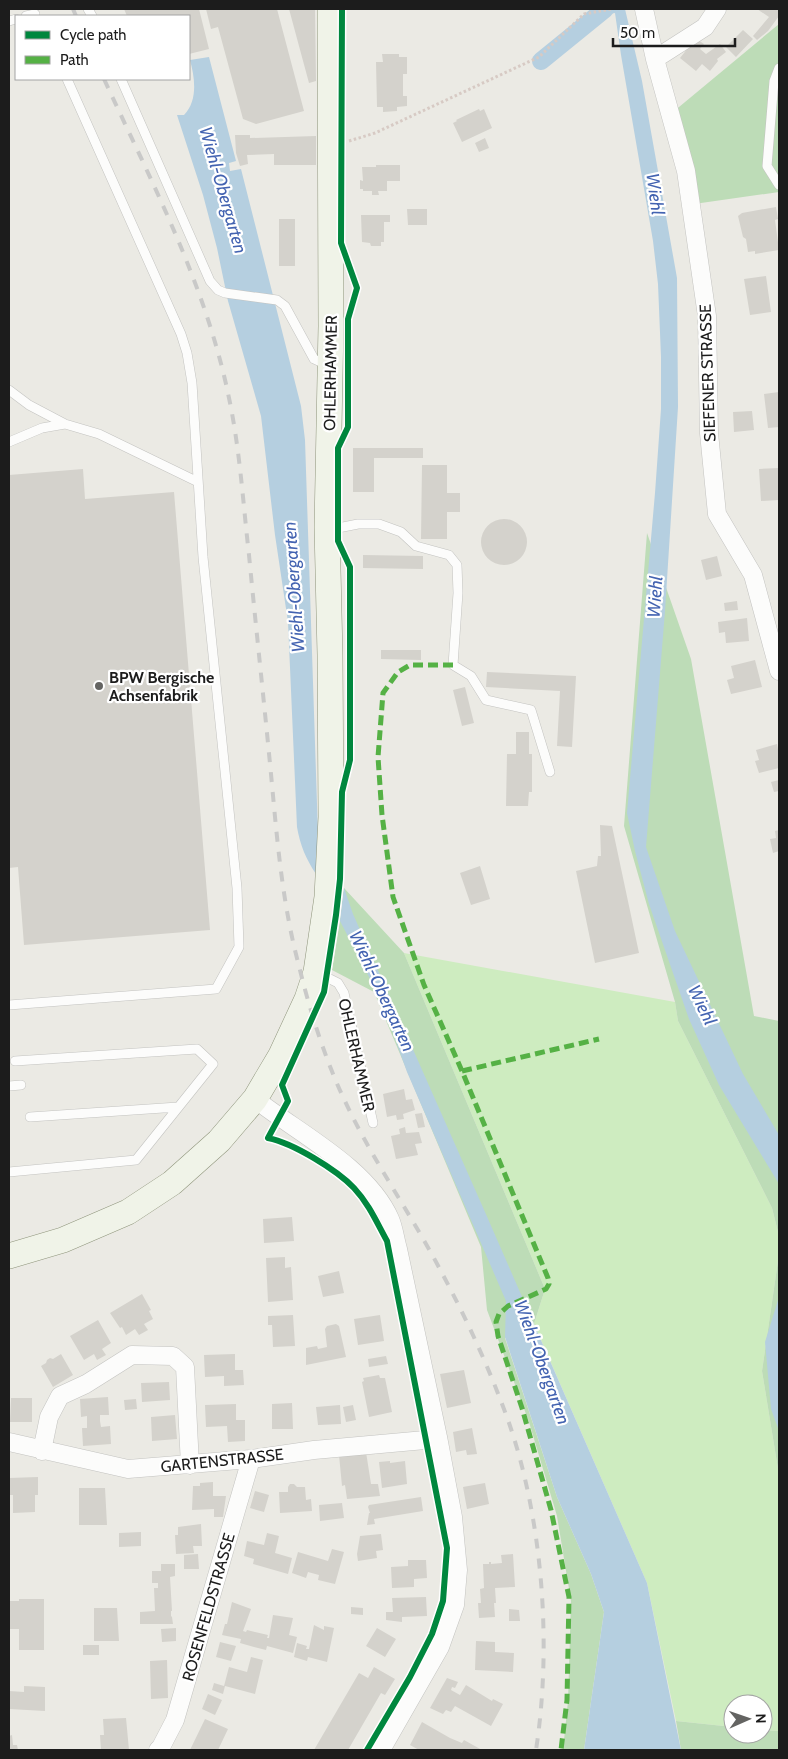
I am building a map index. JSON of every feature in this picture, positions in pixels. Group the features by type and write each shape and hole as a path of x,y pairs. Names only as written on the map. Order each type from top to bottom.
{"street":[{"name":"OHLERHAMMER","path":"316,972 327,897 330,857 330,655 327,527 330,366 330,9"},
{"name":"SIEFENER STRASSE","path":"644,9 655,59 686,171 707,316 709,433 717,514 753,575 779,671"},
{"path":"655,59 705,27 717,9"},
{"path":"9,1256 63,1240 128,1212 172,1184 219,1141 255,1099 281,1054 307,999 316,972"},
{"path":"255,1099 353,1170 374,1193 390,1219 438,1437 453,1516 458,1561 455,1606 440,1647 381,1750"},
{"path":"42,1450 49,1417 60,1396 86,1384 132,1355 173,1356 186,1367 190,1465"},
{"name":"GARTENSTRASSE","path":"9,1442 128,1469 251,1459 314,1450 425,1440 438,1437"},
{"name":"ROSENFELDSTRASSE","path":"158,1750 175,1720 251,1459"}],"lane":[{"path":"777,182 767,166 774,81 779,68"},
{"path":"9,1005 216,989 239,947 237,888 203,557 190,369 181,334 67,80"},
{"path":"121,80 210,282 218,290 225,293 277,300 285,306 314,359 330,366"},
{"path":"9,390 29,405 65,424 99,434 198,482"},
{"path":"9,442 42,428 65,424"},
{"path":"327,527 338,528 358,524 380,524 401,532 416,546 449,555 457,565 458,593 453,665 470,676 486,700 531,710 550,772"},
{"name":"OHLERHAMMER","path":"316,972 338,984 344,993 348,1004 373,1123"},
{"path":"9,1172 136,1160 213,1064 197,1049 15,1061"},
{"path":"9,1086 21,1085"},
{"path":"30,1117 178,1107"}],"path":[{"path":"330,143 341,144 375,133 539,57 584,14 612,9"}],"green space":[{"path":"779,24 779,63 772,79 765,166 779,188 779,192 694,204 673,112"},
{"path":"779,72 779,182 769,166"},
{"path":"647,533 691,659 754,1016 779,1021 779,1236 772,1208 678,1021 675,1002 624,826"},
{"path":"344,888 404,953 545,1289 534,1324 505,1338 557,1497 591,1574 604,1612 584,1750 563,1750 568,1701 571,1601 557,1516 529,1422 487,1310 481,1247 374,992 332,970"},
{"path":"404,953 675,1002 678,1021 772,1208 779,1236 779,1254 762,1371 779,1475 779,1731 773,1731 773,1694 723,1694 723,1726 676,1721 647,1583 534,1324 545,1289"},
{"path":"779,1254 779,1475 762,1371"},
{"path":"676,1721 723,1726 723,1744 773,1744 773,1731 779,1731 779,1750 681,1750"}],"water":[{"name":"Wiehl","path":"608,9 625,9 642,81 677,278 678,407 665,611 646,847 675,931 743,1074 779,1135 779,1184 719,1085 689,1019 649,904 627,813 655,493 661,409 661,357 658,284 653,241 615,13 609,14"},
{"name":"Wiehl-Obergarten","path":"209,57 236,161 229,163 230,171 241,169 301,406 305,440 318,834 316,874 304,852 297,827 288,622 275,535 261,416 228,301 203,195 177,115 184,115 192,103 194,82 190,60"},
{"name":"Wiehl-Obergarten","path":"344,888 353,914 647,1583 681,1750 584,1750 604,1612 591,1574 557,1497 505,1337 506,1301 407,1072 381,1000 340,921"},
{"path":"779,1297 779,1431 771,1409 765,1342"}],"building":[{"path":"124,9 199,9 209,49 190,54 190,15 127,15"},
{"path":"206,9 277,9 304,111 256,124 243,119 218,27 211,29"},
{"path":"289,9 315,9 316,81 309,83"},
{"path":"757,9 779,9 779,16 768,31 757,40 753,36 769,17"},
{"path":"743,30 753,39 736,57 726,47"},
{"path":"698,40 704,44 700,49 706,54 720,44 726,52 717,59 718,61 710,71 702,64 696,71 680,58 692,43 694,45"},
{"path":"382,54 399,54 399,57 407,57 407,74 403,74 403,96 407,96 407,106 397,107 397,111 383,112 383,107 377,107 376,62 383,62"},
{"path":"479,109 480,111 484,109 492,128 462,142 453,123"},
{"path":"235,135 250,135 250,138 316,136 316,165 274,165 274,154 247,155 248,164 240,166 236,153"},
{"path":"485,138 489,148 479,152 475,143"},
{"path":"376,165 400,165 400,181 387,181 387,191 378,191 379,195 372,195 372,191 360,189 360,180 363,181 362,167 376,167"},
{"path":"776,207 778,219 775,220 779,250 755,254 755,251 748,252 746,239 743,237 738,216 742,213"},
{"path":"407,209 427,209 427,225 408,225"},
{"path":"361,215 390,215 390,222 384,222 384,242 381,242 381,246 371,246 370,243 362,242"},
{"path":"279,219 295,219 295,266 279,266"},
{"path":"766,276 771,312 750,315 744,279"},
{"path":"779,392 779,427 768,428 764,394"},
{"path":"752,411 754,430 734,432 733,412"},
{"path":"353,448 423,448 423,458 374,458 374,492 353,492"},
{"path":"422,465 447,465 447,493 460,493 460,512 447,512 447,539 421,539"},
{"path":"779,468 779,500 761,501 759,469"},
{"name":"BPW Bergische Achsenfabrik","path":"83,469 85,499 174,492 210,930 24,945 18,867 9,868 9,475"},
{"path":"499,519 509,519 523,529 527,542 523,555 517,561 509,565 499,565 485,555 481,547 481,537 491,523"},
{"path":"363,555 423,556 423,569 363,568"},
{"path":"717,556 722,576 706,580 701,560"},
{"path":"737,601 738,610 725,611 724,603"},
{"path":"747,618 749,641 726,643 725,632 719,633 718,622"},
{"path":"381,650 421,650 421,660 381,659"},
{"path":"755,660 762,687 731,694 727,680 734,678 731,666"},
{"path":"487,672 576,676 572,747 557,746 560,691 486,687"},
{"path":"465,687 474,723 462,726 453,690"},
{"path":"516,732 529,732 529,754 532,754 532,792 529,792 528,806 506,806 507,754 516,754"},
{"path":"777,744 779,768 759,773 755,761 759,760 756,750"},
{"path":"779,780 779,791 774,792 771,782"},
{"path":"600,825 612,826 639,953 595,963 576,871 597,866 598,856 601,856"},
{"path":"779,830 779,851 773,853 770,839 776,838 775,831"},
{"path":"480,866 490,899 471,905 460,873"},
{"path":"404,1089 406,1100 412,1099 415,1110 403,1114 404,1119 397,1120 396,1115 387,1117 383,1094"},
{"path":"422,1113 425,1127 418,1128 415,1114"},
{"path":"405,1127 406,1133 419,1132 422,1143 415,1144 418,1155 396,1159 391,1136 400,1134 399,1129"},
{"path":"292,1217 294,1241 264,1243 263,1219"},
{"path":"285,1257 285,1268 291,1267 293,1300 268,1302 266,1258"},
{"path":"339,1271 344,1293 323,1297 318,1276"},
{"path":"142,1294 151,1310 149,1311 153,1319 144,1324 148,1330 139,1335 135,1329 126,1335 110,1313"},
{"path":"293,1315 295,1346 273,1347 272,1325 268,1325 268,1316"},
{"path":"380,1315 384,1341 358,1345 354,1319"},
{"path":"98,1320 111,1343 102,1349 106,1355 97,1360 94,1354 84,1360 70,1336"},
{"path":"336,1324 339,1326 346,1357 306,1365 306,1348 317,1346 318,1349 327,1347 325,1329 327,1326"},
{"path":"61,1354 73,1375 53,1387 41,1366 50,1358 53,1359"},
{"path":"235,1354 235,1370 243,1370 244,1385 224,1386 224,1376 205,1377 204,1355"},
{"path":"386,1356 388,1364 369,1367 368,1359"},
{"path":"464,1370 471,1403 447,1408 440,1374"},
{"path":"379,1375 380,1378 385,1378 392,1412 369,1417 362,1382 364,1381 363,1378"},
{"path":"169,1382 170,1400 142,1402 141,1383"},
{"path":"108,1397 109,1415 100,1415 100,1421 101,1427 110,1426 111,1444 83,1446 82,1428 87,1428 87,1416 81,1417 80,1399"},
{"path":"11,1398 32,1398 32,1422 10,1422"},
{"path":"136,1399 137,1409 125,1410 124,1400"},
{"path":"292,1403 293,1429 272,1429 272,1404"},
{"path":"236,1404 236,1420 245,1420 245,1441 228,1442 227,1426 206,1427 205,1405"},
{"path":"340,1405 341,1424 318,1425 316,1407"},
{"path":"353,1405 356,1420 346,1422 343,1407"},
{"path":"175,1415 177,1439 152,1441 151,1417"},
{"path":"472,1428 477,1454 467,1455 466,1450 456,1452 453,1432"},
{"path":"366,1452 371,1484 378,1484 380,1496 347,1499 345,1485 342,1486 339,1455"},
{"path":"390,1461 390,1463 405,1461 407,1484 382,1488 379,1462"},
{"path":"38,1477 38,1495 35,1495 35,1512 13,1513 13,1495 10,1495 9,1478"},
{"path":"213,1482 213,1496 226,1496 223,1517 214,1517 214,1509 192,1510 193,1486 200,1486 200,1483"},
{"path":"485,1483 489,1504 467,1509 463,1487"},
{"path":"290,1484 294,1484 297,1487 305,1487 306,1500 311,1499 312,1511 280,1513 279,1492 288,1492"},
{"path":"79,1488 105,1488 107,1525 79,1525"},
{"path":"255,1491 269,1495 264,1512 250,1508"},
{"path":"421,1497 423,1511 374,1519 375,1524 367,1525 370,1513 369,1505"},
{"path":"342,1503 344,1518 320,1521 319,1505"},
{"path":"201,1524 202,1546 193,1546 194,1553 176,1554 175,1535 178,1535 178,1527"},
{"path":"141,1532 141,1546 119,1547 119,1533"},
{"path":"267,1533 279,1536 275,1553 292,1558 288,1574 253,1564 254,1559 244,1556 247,1541 264,1545"},
{"path":"381,1534 383,1550 376,1551 377,1558 358,1561 357,1554 360,1536"},
{"path":"332,1549 344,1552 335,1584 318,1580 319,1575 308,1572 306,1578 292,1573 298,1552 328,1561"},
{"path":"198,1554 199,1569 184,1569 184,1555"},
{"path":"513,1554 515,1587 495,1588 495,1617 479,1618 478,1603 481,1603 480,1589 484,1588 483,1564 489,1564 489,1562 491,1564 502,1563 501,1555"},
{"path":"408,1560 426,1560 427,1578 414,1579 414,1587 392,1588 391,1567 408,1566"},
{"path":"161,1564 175,1564 175,1576 170,1577 173,1624 140,1624 140,1612 155,1611 154,1588 158,1588 158,1583 152,1583 152,1571 161,1571"},
{"path":"426,1597 427,1616 402,1617 402,1622 386,1620 386,1612 393,1612 392,1598"},
{"path":"19,1599 44,1599 44,1650 19,1650 19,1629 9,1629 9,1601 19,1601"},
{"path":"232,1602 251,1609 243,1631 246,1632 247,1630 268,1635 267,1638 269,1638 273,1615 293,1618 289,1635 297,1637 293,1653 267,1646 266,1650 254,1647 240,1643 241,1639 222,1635 225,1624 227,1624"},
{"path":"351,1607 363,1608 363,1615 351,1614"},
{"path":"94,1608 117,1608 119,1641 94,1641"},
{"path":"509,1609 519,1610 520,1621 509,1621"},
{"path":"314,1625 324,1630 324,1626 334,1628 327,1662 308,1657 307,1661 294,1657 297,1643 307,1646 306,1649 309,1649"},
{"path":"176,1628 176,1641 162,1642 161,1629"},
{"path":"377,1628 396,1639 385,1657 366,1646"},
{"path":"476,1641 495,1642 495,1652 514,1653 513,1672 475,1670"},
{"path":"220,1642 236,1646 231,1661 216,1657"},
{"path":"83,1645 99,1645 99,1655 83,1655"},
{"path":"251,1657 263,1660 255,1694 225,1686 223,1694 212,1690 214,1683 224,1686 229,1667 247,1672"},
{"path":"167,1660 168,1698 151,1699 150,1661"},
{"path":"374,1667 395,1679 385,1695 381,1693 348,1750 314,1750 359,1673 368,1678"},
{"path":"447,1678 458,1682 455,1688 452,1687 451,1690 460,1695 466,1685 492,1701 493,1699 503,1704 491,1726 455,1706 451,1712 446,1710 443,1714 430,1708"},
{"path":"24,1686 45,1687 45,1711 9,1709 9,1691 24,1692"},
{"path":"208,1694 222,1700 215,1715 202,1709"},
{"path":"126,1718 129,1750 101,1750 100,1735 104,1735 103,1719"},
{"path":"205,1719 228,1729 218,1750 190,1750"},
{"path":"422,1722 450,1738 462,1743 464,1740 482,1750 419,1750 410,1745"},
{"path":"12,1735 13,1745 17,1745 18,1750 9,1750 9,1736"}],"waterway":[{"path":"541,61 605,9"}],"railway":[{"path":"73,9 76,15"},
{"path":"104,80 159,196 192,275 207,315 229,398 241,476 281,870 293,942 313,1016 330,1067 355,1122 431,1253 470,1328 501,1401 520,1459 529,1499 541,1584 543,1669 541,1710 536,1750"}],"marked path":[{"path":"453,665 410,665 398,672 383,693 378,757 382,815 393,897 424,985 548,1278 549,1284 546,1289 508,1306 499,1314 496,1322 498,1336 522,1408 551,1510 569,1597 567,1700 561,1750"},
{"path":"462,1071 599,1039"}],"cycle path":[{"path":"342,9 341,243 357,288 348,319 348,427 338,448 338,541 350,567 350,760 342,792 340,879 324,992 282,1085 288,1101 268,1138 302,1151 337,1173 364,1200 387,1241 447,1548 443,1601 432,1634 410,1677 367,1750"}],"place":[{"name":"BPW Bergische Achsenfabrik","path":"99,686"}]}
